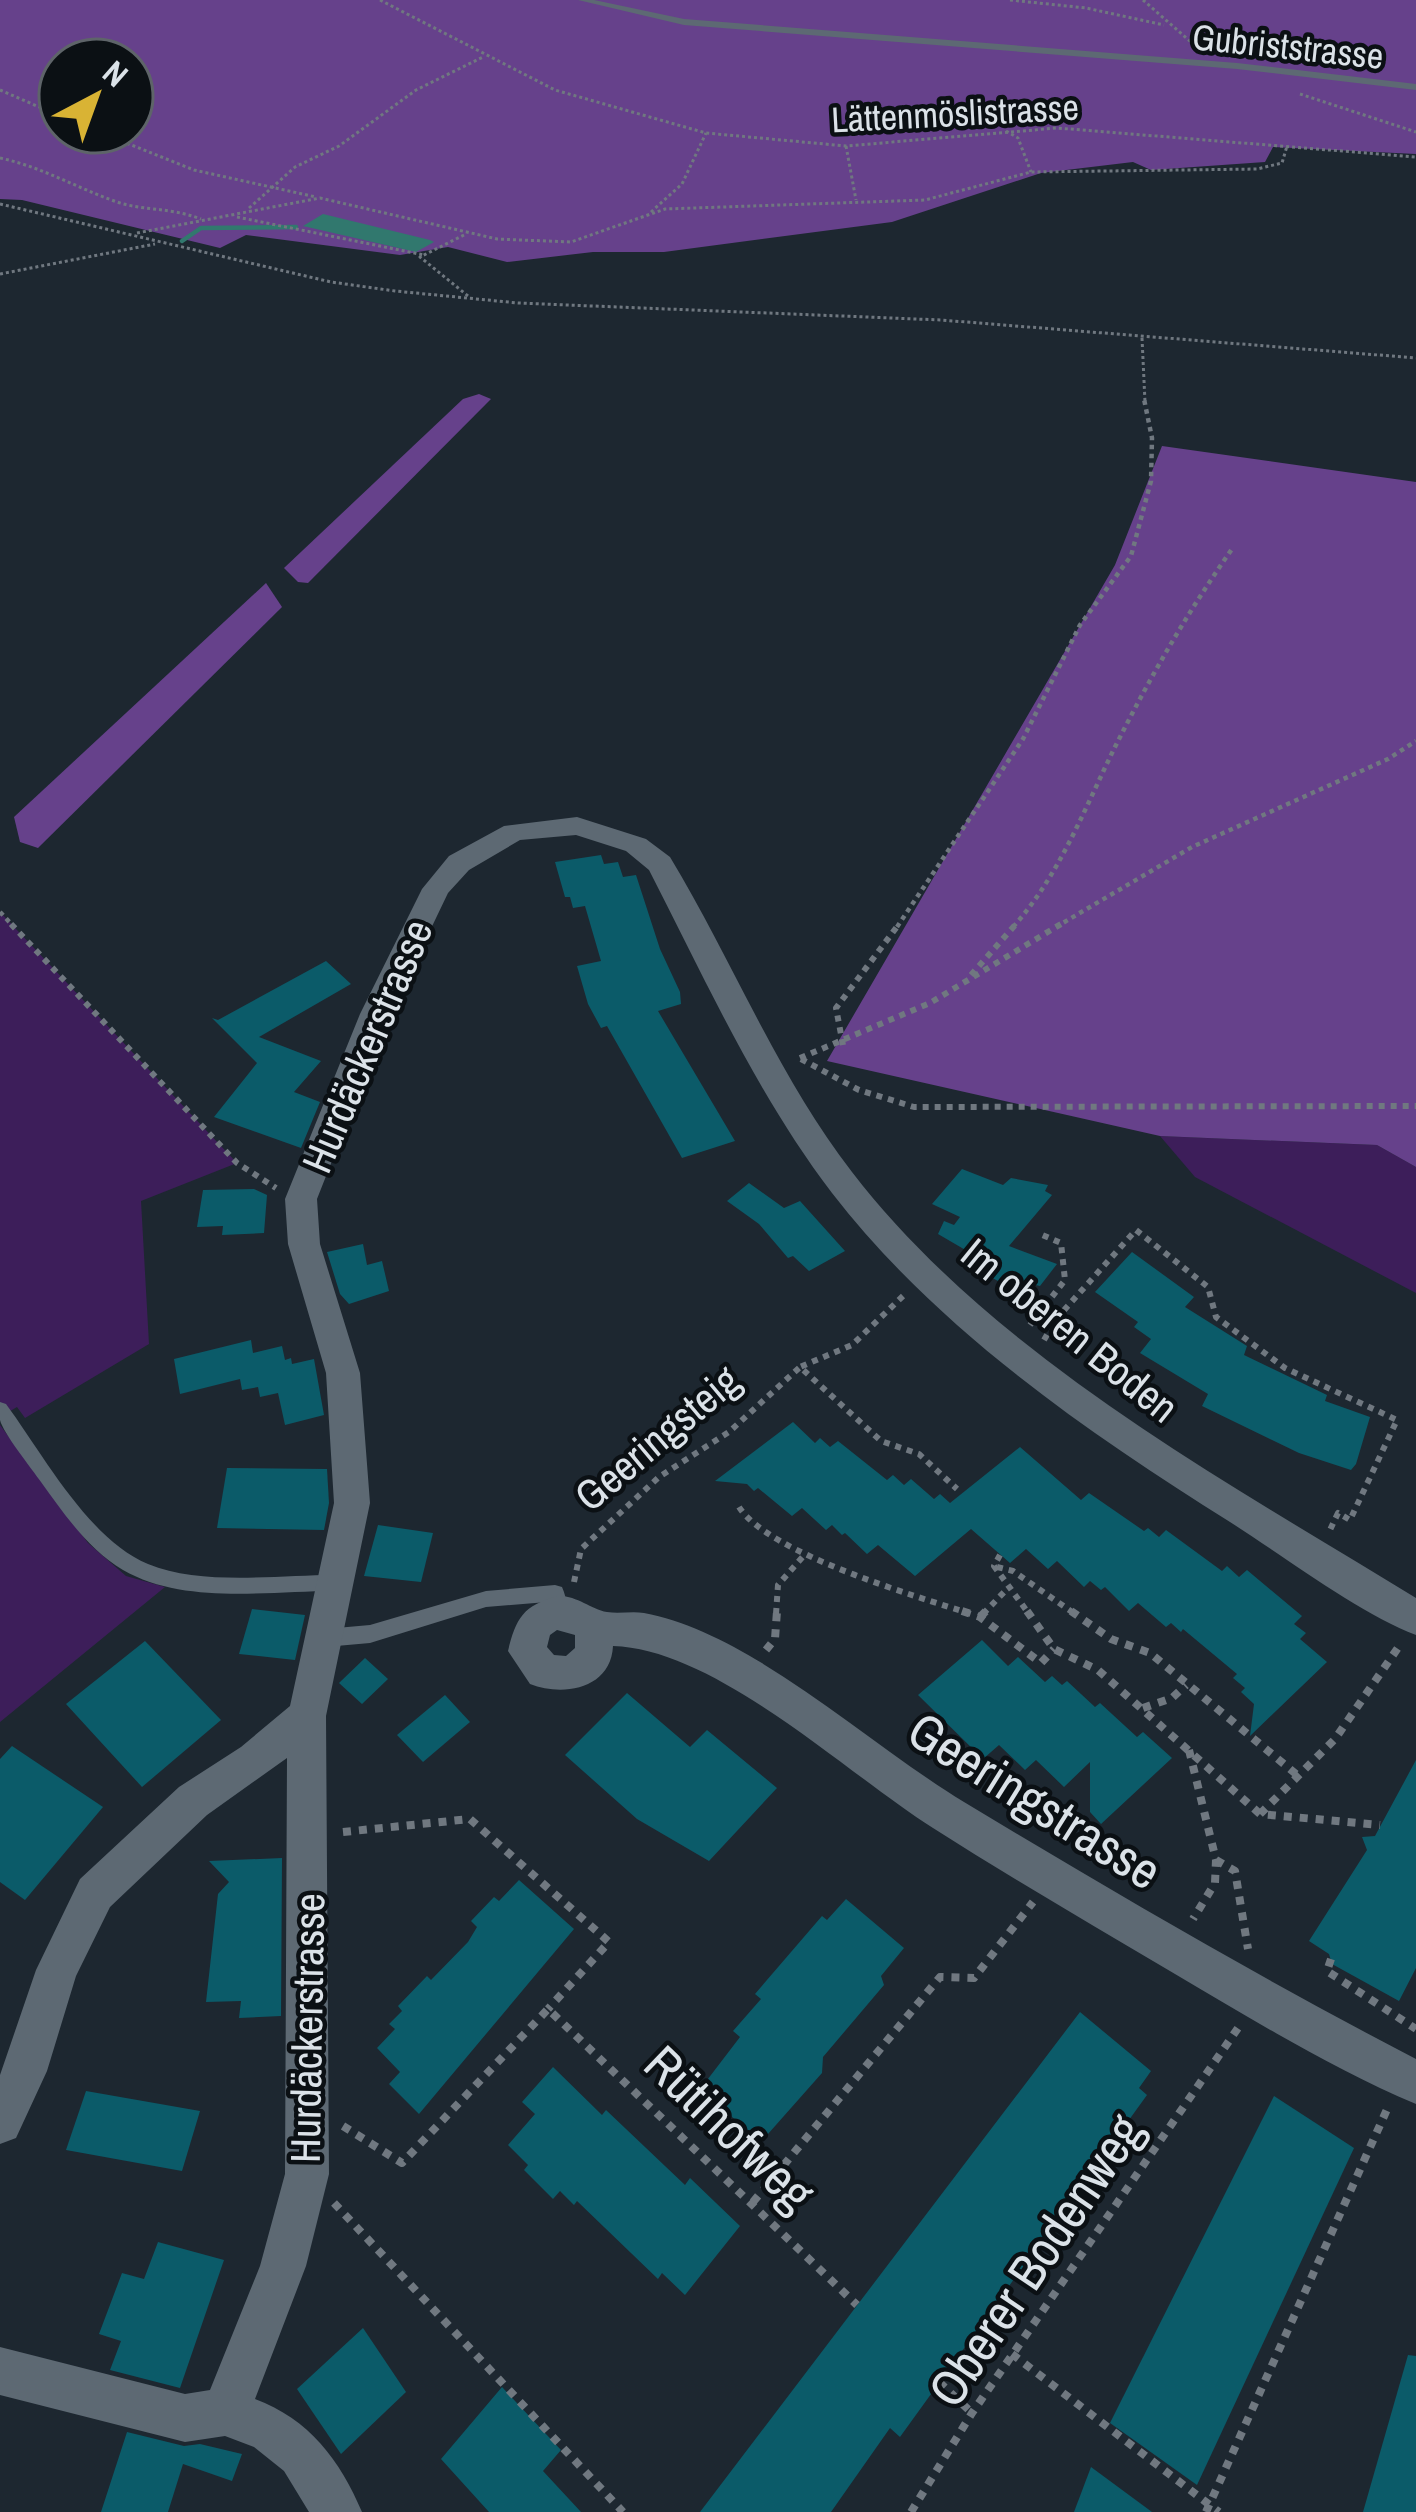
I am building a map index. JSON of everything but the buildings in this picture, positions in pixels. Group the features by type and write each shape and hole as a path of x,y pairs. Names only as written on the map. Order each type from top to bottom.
{"street":[{"name":"Hurdäckerstrasse","path":"225,2412 270,2314 293,2246 307,2174 307,1716 352,1503 350,1421 334,1335 304,1244 301,1199 375,1014 436,889 459,862 514,832 577,826 608,832 636,845 660,864 744,1032"},
{"name":"Im oberen Boden","path":"744,1032 830,1168 888,1237 1010,1350 1076,1403 1412,1625"},
{"name":"Geeringstrasse","path":"569,1611 693,1648 745,1676 944,1812 1052,1878 1257,1999 1416,2082"},
{"path":"0,2122 25,2072 57,1970 95,1893 193,1801 255,1760 307,1716"},
{"path":"0,2371 185,2418 225,2412 270,2429 301,2455 337,2512"}],"lane":[{"name":"Gubriststrasse","path":"582,0 684,22 1237,66 1416,87"},
{"path":"0,1409 103,1545 127,1564 149,1574 198,1581 335,1583"},
{"path":"324,1638 370,1634 486,1599 569,1611"}],"path":[{"name":"Lättenmöslistrasse","path":"380,0 483,57 590,103 706,133 846,146 1006,130 1085,129 1416,157"},
{"path":"1010,0 1085,8 1167,26 1143,0"},
{"path":"233,217 295,167 339,146 416,90 483,57"},
{"path":"1237,66 1344,111 1416,132"},
{"path":"0,90 36,106"},
{"path":"1006,130 1018,138 1031,172"},
{"path":"648,215 682,184 706,133"},
{"path":"846,146 856,200"},
{"path":"156,156 466,234 527,242 581,241 665,209 926,200 1031,172 1257,169 1282,163 1286,146"},
{"path":"0,158 28,164 122,204 170,208 205,220"},
{"path":"246,210 320,198"},
{"path":"0,204 332,282 470,299 941,320 1416,358"},
{"path":"133,234 233,217 299,226 424,255"},
{"path":"466,234 420,257 470,299"},
{"path":"0,274 160,243"},
{"path":"843,1045 836,1008 898,926 1023,739 1080,625 1131,556 1151,481 1152,438 1141,384 1142,338"},
{"path":"965,983 1041,896 1136,705 1191,607 1232,549"},
{"path":"800,1058 886,1028 1065,926 1130,880 1388,759 1416,741"},
{"path":"0,912 237,1163 301,1199"},
{"path":"744,1032 859,1090 914,1107 1416,1106"},
{"path":"1050,1356 1044,1338 1057,1318 1136,1229 1208,1287 1216,1317 1285,1368 1397,1420 1350,1520 1338,1513 1330,1530"},
{"path":"1022,1334 1064,1280 1061,1243 1040,1234"},
{"name":"Geeringsteig","path":"577,1574 581,1549 659,1477 729,1432 800,1367 852,1345 889,1306"},
{"path":"800,1367 881,1441 919,1454 957,1489"},
{"path":"739,1507 746,1518 806,1553 868,1580 980,1617 1040,1664 1054,1649"},
{"path":"745,1676 775,1639 778,1585 806,1553"},
{"path":"994,1566 1000,1556"},
{"path":"994,1566 1013,1571 1111,1639 1150,1653 1296,1774"},
{"path":"994,1566 1054,1649 1098,1670 1260,1814 1380,1826"},
{"path":"980,1617 1008,1588"},
{"path":"1260,1814 1335,1738 1412,1625"},
{"path":"1142,1708 1172,1699 1187,1684"},
{"path":"1185,1932 1215,1883 1216,1860 1189,1749"},
{"path":"308,1836 470,1819 609,1942 402,2163 310,2104"},
{"path":"1216,1860 1235,1871 1257,1999"},
{"path":"753,2202 940,1977 974,1978 1052,1878"},
{"path":"1331,1959 1327,1971 1416,2029"},
{"name":"Rütihofweg","path":"548,2009 857,2305"},
{"name":"Oberer Bodenweg","path":"911,2512 971,2413 1222,2051"},
{"path":"1012,2354 1211,2510 1375,2137"},
{"path":"307,2174 622,2512"},
{"path":"939,2382 971,2413"}],"shaded area":[{"path":"0,0 1416,0 1416,154 1273,147 1265,162 1151,170 1133,162 1041,173 892,222 664,252 593,252 507,262 448,247 400,255 246,235 220,248 22,200 0,199"},
{"path":"323,214 434,242 416,252 303,226"},
{"path":"479,394 491,399 308,583 298,582 284,568 463,399"},
{"path":"1162,446 1416,482 1416,1167 1377,1145 1160,1136 827,1061 1115,565"},
{"path":"266,583 282,607 38,848 20,842 14,817"},
{"path":"0,912 237,1163 141,1201 149,1344 25,1418 17,1407 0,1417"},
{"path":"1160,1136 1377,1145 1416,1167 1416,1293 1195,1177"},
{"path":"0,1425 88,1543 126,1576 165,1587 0,1722"}],"waterway":[{"path":"182,241 201,228 296,227"}]}
